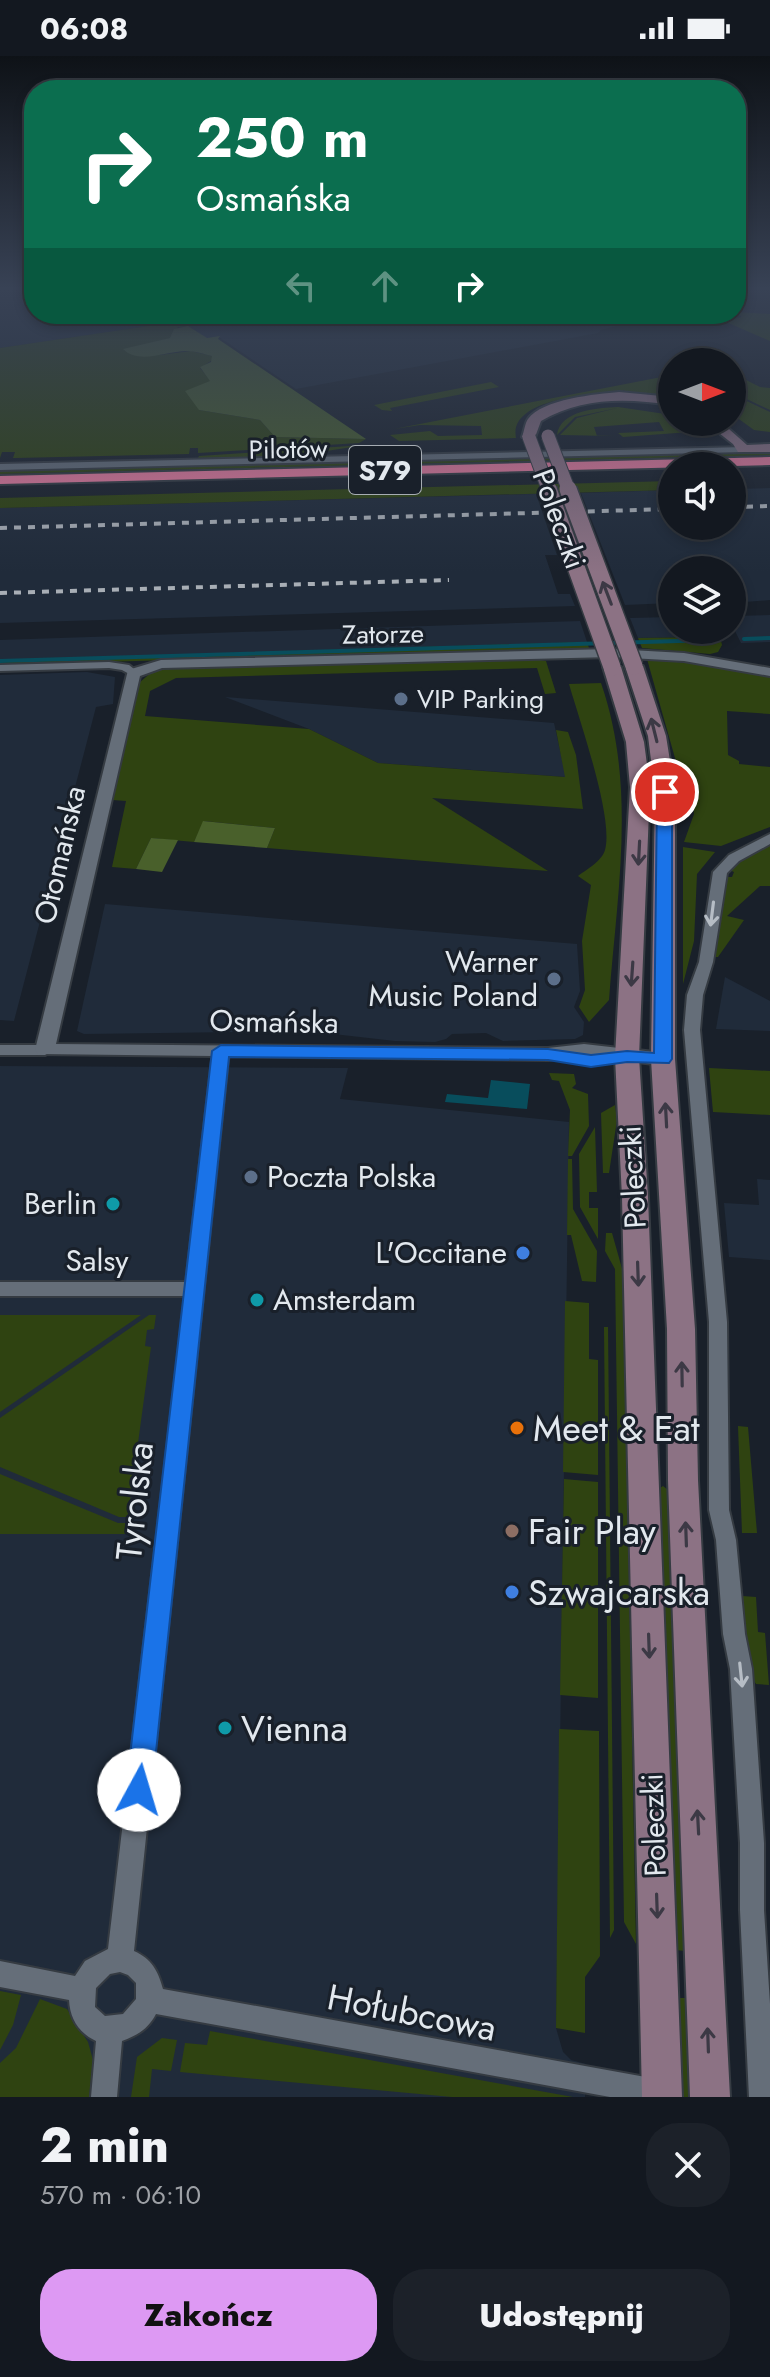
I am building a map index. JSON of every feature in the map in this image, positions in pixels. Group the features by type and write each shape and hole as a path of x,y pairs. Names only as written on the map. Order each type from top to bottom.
{"highway":[{"name":"Pilotów","path":"0,480 770,461"},
{"path":"746,473 770,472"},
{"name":"Pilotów","path":"0,492 658,474"}],"main road":[{"name":"Poleczki","path":"658,400 618,397 562,405 535,419 529,437 612,667 635,742 640,787 627,1057 636,1213 662,2095"},
{"name":"Poleczki","path":"658,407 621,404 583,408 552,422 548,436 634,666 657,736 665,792 663,1059 681,1329 683,1480 710,2097"},
{"path":"729,436 740,445 770,448"},
{"path":"740,436 740,445"},
{"path":"740,445 770,440"}],"street":[{"path":"0,467 740,445"},
{"name":"Zatorze","path":"0,668 109,665 125,667 133,673 161,664 612,653 684,657 770,672"},
{"name":"Otomańska","path":"45,1050 133,673"},
{"path":"762,2097 748,1775 741,1669 734,1634 726,1540 719,1510 718,1322 692,1030 695,995 706,962 720,872 734,858 770,838"},
{"name":"Osmańska","path":"0,1050 548,1054 591,1061 627,1057 663,1059"},
{"name":"Tyrolska","path":"120,1959 221,1051"},
{"name":"Salsy","path":"0,1289 194,1289"},
{"path":"120,1959 140,1966 146,1974 150,1984 150,2000 132,2025 110,2032 99,2029 83,2013 82,1990 92,1971 110,1960 120,1959"},
{"path":"0,1974 82,1990"},
{"name":"Hołubcowa","path":"150,2000 662,2095"},
{"path":"104,2097 110,2032"}],"shaded area":[{"path":"286,382 332,382 296,389"},
{"path":"770,488 770,600 746,602 746,556 658,556 658,604 625,605 581,493 658,490 658,540 746,540 746,489"},
{"path":"536,494 557,555 545,555 558,594 570,594 575,606 0,623 0,508"},
{"path":"770,615 770,642 746,643 746,616"},
{"path":"658,617 658,638 638,638 630,618"},
{"path":"580,621 587,642 0,660 0,640"},
{"path":"87,672 115,677 113,704 96,707 14,1021 0,1020 0,675"},
{"path":"225,697 554,723 566,777 378,763 309,729"},
{"path":"105,904 577,944 580,991 574,1007 584,1022 583,1035 575,1039 503,1041 486,1033 452,1034 435,1042 395,1041 307,1031 84,1034 77,1031"},
{"path":"725,977 770,1001 770,1031 716,1029"},
{"path":"0,1066 348,1068 340,1099 569,1122 556,2028 563,2052 571,2060 586,2064 585,2097 0,2097"},
{"path":"757,1179 770,1180 770,1260 729,1257 724,1203 759,1205"}],"green space":[{"path":"0,382 210,382 199,410 260,420 275,437 366,439 359,443 198,453 198,448 190,448 189,454 13,458 15,452 2,452 0,458"},
{"path":"207,382 282,382 366,439 275,437 260,420 199,410 185,391"},
{"path":"490,382 499,387 390,408 392,411 374,405"},
{"path":"635,382 658,382 658,395 623,390 557,400 539,406 517,424 516,438 399,441 390,435 430,431 438,436 482,435 481,426 420,425 394,429"},
{"path":"746,382 770,388 770,410 746,399"},
{"path":"746,401 770,412 770,432 754,430 746,424"},
{"path":"618,407 658,413 658,422 594,427 597,436 560,435 577,418 617,408 575,417 557,435 565,420 581,412"},
{"path":"658,431 658,434 623,437 618,433"},
{"path":"365,445 288,457 198,458 199,456"},
{"path":"770,452 770,455 746,456 746,453"},
{"path":"658,454 658,458 0,474 0,469"},
{"path":"658,481 658,490 0,508 0,498"},
{"path":"638,638 658,638 658,644 722,645 718,652 710,654 642,648"},
{"path":"587,642 589,648 0,665 0,660"},
{"path":"647,659 717,666 770,677 770,714 727,711 728,755 739,764 770,767 770,827 721,846 684,842 694,814 690,783 675,758"},
{"path":"546,661 556,693 545,694 537,668 176,678 150,691 145,716 309,729 378,763 565,777 556,730 568,732 576,755 583,809 432,798 548,871 267,848 275,828 204,821 194,842 151,838 136,869 112,867 126,801 113,800 140,682 153,671 169,667"},
{"path":"601,683 619,761 622,840 609,1000 589,1022 579,1007 585,990 582,941 591,885 578,876 601,858 605,850 605,815 569,684"},
{"path":"203,821 275,828 267,848 194,842"},
{"path":"151,838 178,840 162,872 136,869"},
{"path":"770,842 770,886 760,886 727,916 744,920 718,957 712,957 725,877 732,877 734,872 729,870 734,865"},
{"path":"683,847 715,852 697,874 694,941 683,984"},
{"path":"709,1068 770,1071 770,1115 713,1112"},
{"path":"549,1073 574,1074 576,1084 572,1088 588,1094 589,1126 572,1156 568,1156 570,1110 559,1081 552,1080"},
{"path":"615,1105 617,1120 609,1173 603,1173 601,1113"},
{"path":"595,1127 597,1192 589,1192 589,1208 598,1208 598,1239 580,1207 579,1154"},
{"path":"568,1159 572,1159 573,1209 597,1251 596,1282 582,1281 571,1235 567,1235"},
{"path":"606,1233 612,1233 623,1272 636,1944 624,1922 615,1269 605,1251"},
{"path":"565,1301 589,1303 589,1359 598,1360 598,1475 563,1472"},
{"path":"0,1315 141,1315 0,1412"},
{"path":"149,1315 156,1315 154,1329 147,1330 145,1346 151,1347 128,1517 119,1517 0,1467 0,1418"},
{"path":"604,1327 608,1327 614,1930 610,1938"},
{"path":"738,1426 748,1427 757,1533 742,1533"},
{"path":"0,1474 118,1523 128,1523 126,1534 0,1534"},
{"path":"564,1479 598,1482 598,1698 560,1695"},
{"path":"663,1486 668,1490 686,1951 675,1950 660,1488"},
{"path":"742,1596 756,1597 758,1632 765,1633 769,1685 756,1684 752,1678 741,1620"},
{"path":"559,1729 599,1731 600,1956 585,1977 585,2033 556,2028"},
{"path":"0,1991 21,1995 13,2025 0,2050"},
{"path":"677,1998 688,1998 692,2097 680,2097"},
{"path":"40,1999 67,2009 88,2042 93,2060 89,2097 0,2097 0,2063 16,2048"},
{"path":"210,2031 573,2097 452,2097 180,2072 185,2043 207,2045"},
{"path":"162,2038 177,2040 171,2071 152,2069 149,2097 131,2097 137,2057"}],"water":[{"path":"491,1080 530,1084 527,1109 445,1102 447,1094 488,1098"}],"waterway":[{"path":"746,639 770,638"},
{"path":"0,661 658,642"}],"railway":[{"path":"746,507 770,506"},
{"path":"0,528 658,509"},
{"path":"0,593 449,580"}],"place":[{"name":"VIP Parking","path":"401,699"},
{"name":"Warner Music Poland","path":"554,979"},
{"name":"Poczta Polska","path":"251,1177"},
{"name":"Berlin","path":"113,1204"},
{"name":"L'Occitane","path":"523,1253"},
{"name":"Amsterdam","path":"257,1300"},
{"name":"Meet & Eat","path":"517,1428"},
{"name":"Fair Play","path":"512,1531"},
{"name":"Szwajcarska","path":"512,1592"},
{"name":"Vienna","path":"225,1728"}],"route":[{"path":"139,1790 221,1051 548,1054 591,1061 627,1057 663,1059 665,792"}]}
